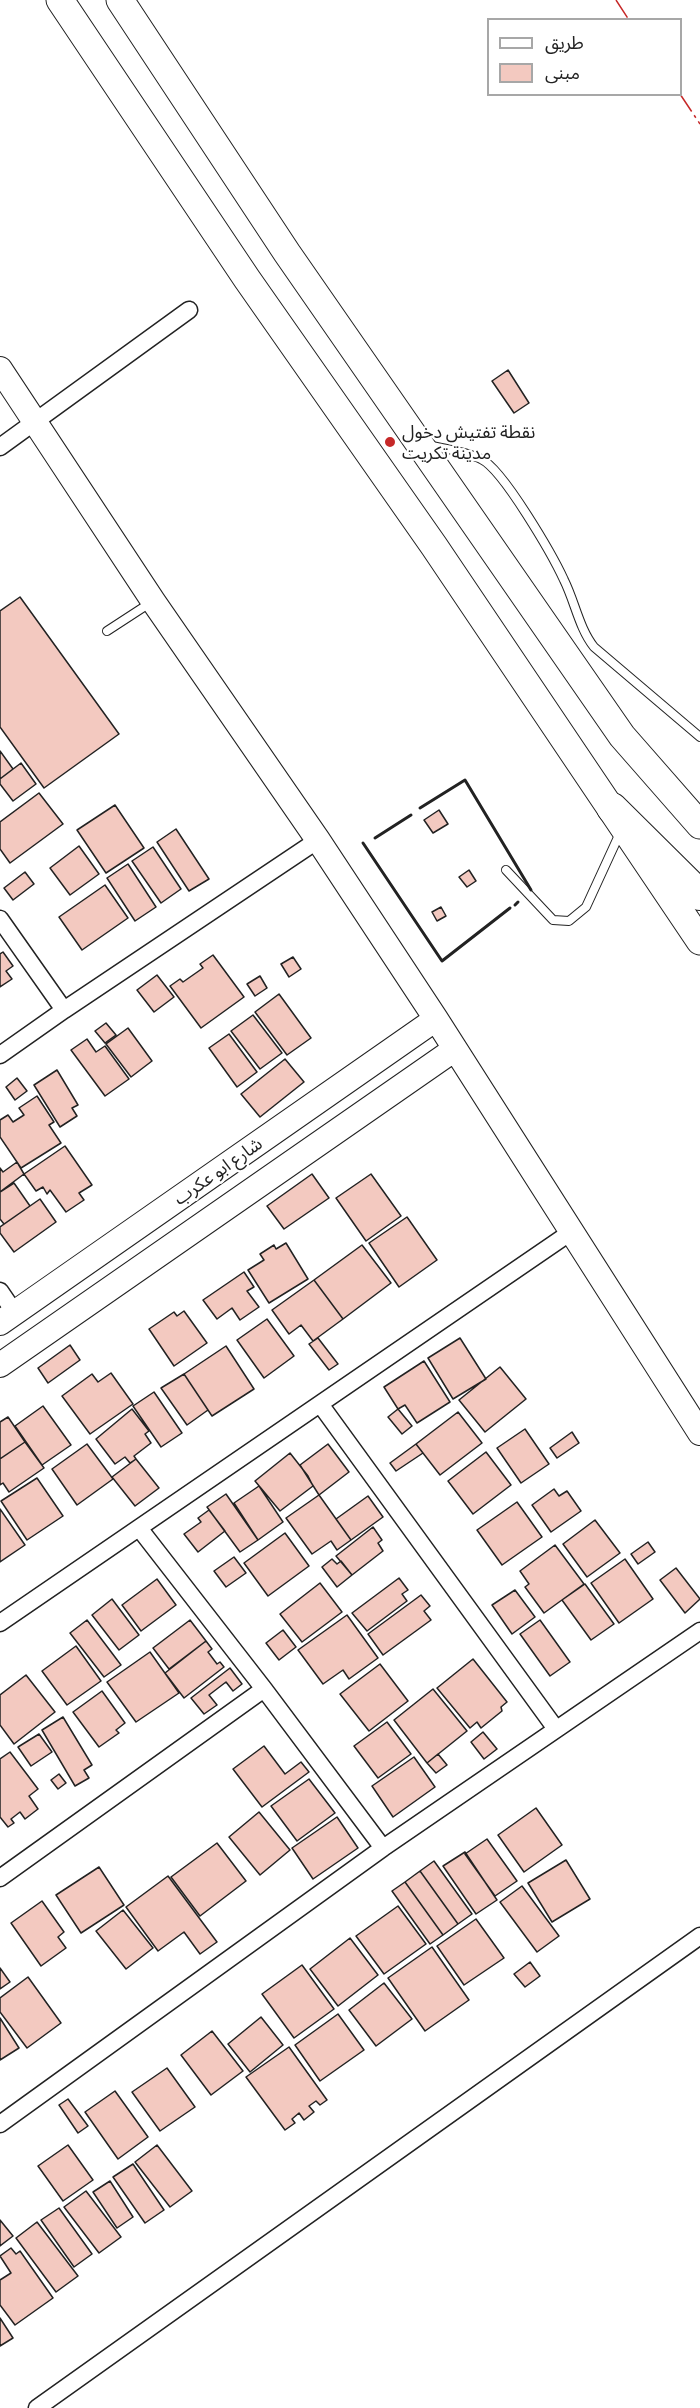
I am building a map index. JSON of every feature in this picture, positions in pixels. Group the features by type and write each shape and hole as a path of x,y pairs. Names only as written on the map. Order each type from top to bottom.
{"highway":[{"path":"618,817 700,895"}],"main road":[{"path":"60,0 247,279 434,546 700,941"},
{"path":"120,0 286,253 622,736 700,825"}],"street":[{"path":"0,447 189,310"},
{"path":"0,369 153,601 318,840 436,1019 700,1433"},
{"path":"0,1055 318,840"},
{"path":"0,919 64,1010"},
{"name":"شارع ابو عكرب","path":"8,1318 436,1019"},
{"path":"0,1365 455,1049"},
{"path":"0,1623 571,1232"},
{"path":"0,1291 8,1318"},
{"path":"320,1404 556,1729"},
{"path":"139,1528 383,1848"},
{"path":"0,2124 383,1848 700,1631"},
{"path":"0,1878 264,1689"},
{"path":"36,2408 700,1936"}],"lane":[{"path":"420,443 458,451 481,459 492,467 536,528 564,580 588,639 594,647 700,737"},
{"path":"107,632 153,601"},
{"path":"506,870 553,920 569,921 586,907 618,817"}],"building":[{"path":"508,370 529,403 514,413 492,381"},
{"path":"20,597 119,734 44,788 0,727 0,611"},
{"path":"0,751 13,769 0,779"},
{"path":"21,763 36,784 13,801 0,784 0,779"},
{"path":"39,793 63,824 10,863 0,849 0,822"},
{"path":"115,805 144,848 106,873 77,830"},
{"path":"439,810 448,824 433,833 424,820"},
{"path":"176,829 209,879 189,891 157,842"},
{"path":"79,846 99,874 70,895 50,868"},
{"path":"153,847 181,889 161,903 132,861"},
{"path":"128,864 156,907 135,921 107,878"},
{"path":"469,870 476,881 467,887 459,877"},
{"path":"25,872 34,884 13,900 4,888"},
{"path":"105,885 128,918 82,950 59,917"},
{"path":"441,907 446,916 437,921 432,912"},
{"path":"3,952 13,966 6,971 12,979 0,987 0,954"},
{"path":"213,955 244,997 201,1028 170,986 180,979 183,982 203,968 200,964"},
{"path":"293,957 301,969 289,977 281,964"},
{"path":"157,975 174,997 154,1012 137,990"},
{"path":"260,976 267,988 255,996 247,984"},
{"path":"279,994 311,1038 287,1055 255,1012"},
{"path":"253,1015 282,1053 260,1069 231,1031"},
{"path":"106,1023 116,1035 105,1043 95,1031"},
{"path":"128,1028 152,1061 131,1077 106,1044"},
{"path":"229,1034 257,1072 237,1087 209,1048"},
{"path":"87,1039 96,1052 105,1046 129,1079 105,1096 71,1050"},
{"path":"285,1059 304,1082 260,1117 241,1094"},
{"path":"57,1070 78,1105 72,1108 77,1116 60,1127 34,1085"},
{"path":"17,1078 27,1091 15,1100 6,1087"},
{"path":"37,1096 54,1122 49,1125 61,1143 21,1168 0,1137 0,1120 8,1115 13,1122 24,1115 19,1108"},
{"path":"65,1146 92,1185 79,1193 84,1200 66,1212 50,1190 47,1194 43,1187 36,1191 24,1174"},
{"path":"17,1162 24,1174 0,1192 0,1168 3,1172"},
{"path":"312,1174 329,1198 284,1229 267,1206"},
{"path":"371,1174 401,1216 366,1241 336,1198"},
{"path":"14,1183 30,1206 4,1224 0,1219 0,1192"},
{"path":"40,1199 56,1222 14,1252 0,1233 0,1227"},
{"path":"407,1217 437,1260 399,1287 369,1243"},
{"path":"286,1243 308,1279 269,1303 248,1270 264,1260 260,1254 274,1245 276,1249"},
{"path":"362,1245 391,1283 343,1319 314,1280"},
{"path":"244,1272 254,1287 247,1291 259,1307 240,1320 232,1308 217,1319 203,1300"},
{"path":"314,1280 343,1319 313,1341 301,1325 289,1334 272,1310"},
{"path":"184,1311 207,1343 174,1366 149,1329 174,1312 177,1316"},
{"path":"267,1319 294,1356 264,1378 237,1340"},
{"path":"318,1338 338,1364 329,1370 309,1344"},
{"path":"460,1338 486,1379 453,1399 428,1358"},
{"path":"70,1345 80,1360 48,1383 38,1368"},
{"path":"226,1346 254,1389 212,1416 184,1374"},
{"path":"424,1361 450,1402 417,1423 405,1405 398,1409 384,1387"},
{"path":"500,1367 526,1399 485,1432 459,1400"},
{"path":"111,1373 133,1404 90,1434 62,1396 92,1374 98,1382"},
{"path":"184,1374 208,1410 187,1425 161,1388"},
{"path":"154,1392 182,1433 161,1447 133,1406"},
{"path":"43,1406 71,1445 42,1465 15,1426"},
{"path":"132,1409 149,1431 145,1434 151,1443 134,1456 136,1459 130,1463 125,1457 115,1464 96,1439"},
{"path":"398,1409 412,1426 402,1434 388,1417"},
{"path":"458,1412 482,1443 440,1475 416,1444"},
{"path":"8,1417 25,1442 0,1459 0,1422"},
{"path":"525,1429 549,1464 521,1483 497,1448"},
{"path":"572,1432 579,1443 557,1458 550,1448"},
{"path":"25,1442 44,1468 9,1492 3,1483 0,1485 0,1459"},
{"path":"87,1444 113,1479 77,1505 52,1469"},
{"path":"328,1444 349,1472 319,1495 300,1465"},
{"path":"416,1444 423,1453 396,1471 390,1463"},
{"path":"486,1452 511,1485 473,1514 448,1481"},
{"path":"290,1453 313,1486 280,1511 255,1481"},
{"path":"136,1459 159,1488 135,1506 112,1477"},
{"path":"37,1478 63,1516 27,1540 1,1501"},
{"path":"259,1486 283,1522 258,1540 234,1503"},
{"path":"554,1489 559,1496 567,1491 581,1511 551,1532 532,1505"},
{"path":"226,1494 258,1540 240,1552 207,1507"},
{"path":"319,1495 351,1540 337,1550 331,1541 312,1554 286,1518"},
{"path":"368,1496 383,1517 351,1540 336,1519"},
{"path":"517,1502 542,1537 502,1565 477,1530"},
{"path":"0,1509 25,1545 0,1562"},
{"path":"209,1510 225,1531 198,1552 184,1534 201,1522 198,1518"},
{"path":"595,1520 620,1553 587,1577 563,1544"},
{"path":"373,1527 382,1540 378,1543 383,1551 352,1575 336,1556"},
{"path":"285,1533 309,1566 268,1596 244,1563"},
{"path":"648,1542 655,1552 638,1564 631,1554"},
{"path":"555,1545 584,1584 544,1613 525,1587 529,1584 520,1571"},
{"path":"234,1557 246,1573 226,1587 214,1571"},
{"path":"332,1559 337,1564 341,1561 352,1575 337,1587 322,1567"},
{"path":"625,1559 653,1599 619,1623 591,1583"},
{"path":"676,1568 700,1599 685,1613 660,1580"},
{"path":"399,1578 408,1590 402,1594 407,1601 367,1631 352,1613"},
{"path":"157,1579 176,1605 141,1631 122,1605"},
{"path":"320,1583 342,1612 302,1642 280,1614"},
{"path":"585,1584 614,1624 591,1640 562,1600"},
{"path":"515,1590 535,1617 512,1634 492,1605"},
{"path":"421,1595 430,1606 424,1611 431,1620 383,1655 368,1634"},
{"path":"112,1599 139,1635 119,1650 92,1615"},
{"path":"347,1615 378,1658 349,1679 343,1670 323,1684 298,1650"},
{"path":"87,1620 121,1665 104,1677 70,1633"},
{"path":"190,1620 206,1641 169,1669 153,1648"},
{"path":"540,1620 570,1662 550,1676 520,1634"},
{"path":"283,1630 296,1647 279,1660 266,1643"},
{"path":"206,1641 212,1649 208,1652 217,1664 220,1662 224,1667 184,1698 165,1673"},
{"path":"76,1646 101,1681 67,1705 42,1671"},
{"path":"150,1652 179,1693 136,1722 107,1682"},
{"path":"473,1659 507,1702 501,1707 502,1711 481,1728 477,1722 470,1728 437,1688"},
{"path":"380,1664 408,1701 369,1731 340,1694"},
{"path":"230,1668 242,1684 233,1691 226,1682 209,1695 217,1705 204,1714 191,1698"},
{"path":"26,1675 55,1712 14,1744 0,1725 0,1695"},
{"path":"433,1689 467,1731 427,1763 394,1720"},
{"path":"102,1691 125,1723 116,1730 119,1733 99,1747 73,1712"},
{"path":"63,1717 92,1765 84,1770 89,1778 75,1786 42,1730"},
{"path":"387,1722 411,1754 378,1778 354,1746"},
{"path":"483,1732 497,1749 484,1759 471,1742"},
{"path":"39,1734 52,1752 31,1766 18,1747"},
{"path":"264,1746 285,1774 301,1762 309,1772 262,1807 233,1769"},
{"path":"10,1752 38,1789 29,1796 38,1809 25,1819 20,1812 11,1819 14,1823 8,1827 0,1817 0,1759"},
{"path":"438,1754 447,1765 436,1773 427,1763"},
{"path":"414,1757 435,1787 393,1817 372,1786"},
{"path":"59,1774 66,1783 58,1789 51,1780"},
{"path":"309,1779 335,1813 297,1841 271,1806"},
{"path":"536,1808 562,1845 524,1872 498,1835"},
{"path":"259,1812 290,1850 260,1875 229,1837"},
{"path":"337,1817 358,1848 313,1879 292,1848"},
{"path":"487,1839 517,1881 495,1896 465,1854"},
{"path":"217,1843 246,1881 200,1916 171,1877"},
{"path":"465,1852 497,1900 476,1914 443,1866"},
{"path":"566,1860 590,1899 552,1922 528,1883"},
{"path":"434,1861 472,1914 458,1924 420,1871"},
{"path":"99,1867 124,1905 81,1933 56,1895"},
{"path":"420,1871 458,1924 443,1935 405,1882"},
{"path":"168,1876 217,1942 200,1954 184,1932 158,1951 126,1907"},
{"path":"405,1882 443,1935 430,1944 392,1891"},
{"path":"522,1886 559,1936 537,1952 500,1902"},
{"path":"42,1901 64,1932 58,1937 66,1948 41,1966 11,1923"},
{"path":"398,1906 426,1944 384,1974 356,1936"},
{"path":"123,1910 153,1948 126,1969 96,1931"},
{"path":"476,1919 504,1958 464,1985 437,1946"},
{"path":"350,1938 378,1975 338,2006 310,1969"},
{"path":"432,1947 469,2000 425,2031 388,1978"},
{"path":"530,1962 540,1976 525,1987 514,1974"},
{"path":"302,1965 334,2009 294,2038 262,1994"},
{"path":"0,1968 10,1982 0,1989"},
{"path":"28,1977 61,2023 27,2048 0,2012 0,1998"},
{"path":"384,1983 412,2019 376,2046 349,2010"},
{"path":"338,2014 364,2050 320,2081 295,2045"},
{"path":"261,2017 283,2045 250,2072 228,2044"},
{"path":"0,2018 19,2048 0,2060"},
{"path":"212,2031 243,2071 211,2095 181,2055"},
{"path":"289,2047 327,2100 320,2105 316,2101 309,2106 314,2112 304,2120 299,2113 292,2119 295,2123 285,2130 246,2077"},
{"path":"167,2068 195,2107 160,2131 132,2092"},
{"path":"115,2091 148,2137 118,2159 85,2112"},
{"path":"68,2099 88,2126 78,2133 59,2105"},
{"path":"68,2145 93,2180 63,2201 38,2166"},
{"path":"157,2145 192,2191 170,2207 135,2162"},
{"path":"133,2164 164,2210 145,2223 113,2177"},
{"path":"110,2181 133,2217 117,2228 93,2192"},
{"path":"86,2191 121,2237 99,2253 64,2207"},
{"path":"59,2208 92,2254 74,2267 41,2220"},
{"path":"0,2220 13,2236 0,2246"},
{"path":"37,2222 78,2276 56,2292 16,2238"},
{"path":"11,2248 16,2254 20,2251 53,2298 15,2325 0,2305 0,2280 11,2273 0,2256"},
{"path":"0,2318 13,2338 0,2346"}],"wall":[{"path":"420,808 465,780 531,890"},
{"path":"375,838 411,815"},
{"path":"363,843 442,961 510,908"},
{"path":"515,905 518,902"}],"power":[{"path":"616,0 628,18"},
{"path":"681,96 700,124"}],"place":[{"name":"نقطة تفتيش دخول مدينة تكريت","path":"390,442"}]}
